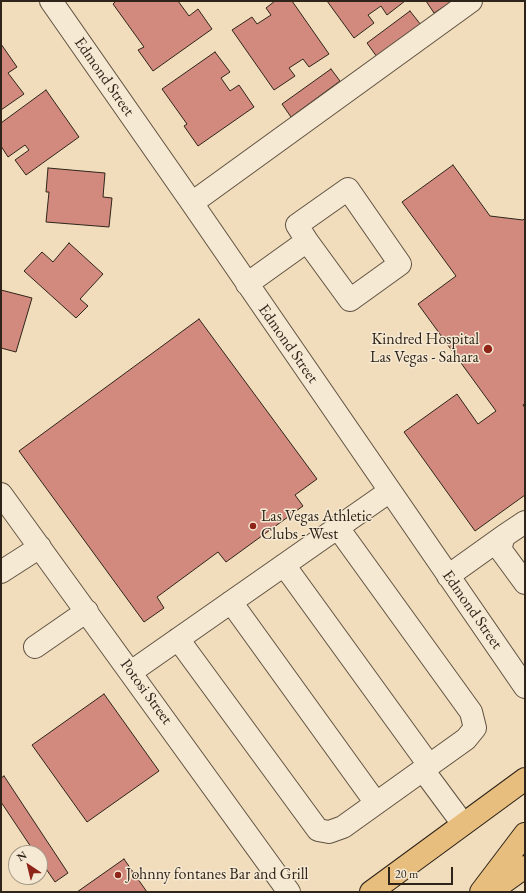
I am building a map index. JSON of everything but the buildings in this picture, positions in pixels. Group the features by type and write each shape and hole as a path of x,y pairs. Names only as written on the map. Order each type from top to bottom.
{"main road":[{"path":"371,892 525,779"},
{"path":"480,892 525,834"},
{"path":"490,892 525,867"}],"street":[{"name":"Edmond Street","path":"50,1 192,203 525,687"},
{"path":"192,203 471,1"},
{"path":"348,189 400,264 350,300 307,241 297,226 348,189"},
{"path":"247,284 307,241"},
{"path":"131,672 390,491"},
{"name":"Potosi Street","path":"1,494 289,892"},
{"path":"448,576 525,522"},
{"path":"178,639 318,830 330,832 343,828 466,739 475,728 471,712 338,528"},
{"path":"504,536 500,549 525,583"},
{"path":"1,572 40,547"},
{"path":"284,566 426,768 463,824"},
{"path":"231,602 376,804"},
{"path":"35,647 87,612"}],"place":[{"name":"Kindred Hospital Las Vegas - Sahara","path":"488,349"},
{"name":"Las Vegas Athletic Clubs - West","path":"253,526"},
{"name":"Johnny fontanes Bar and Grill","path":"118,875"}]}
